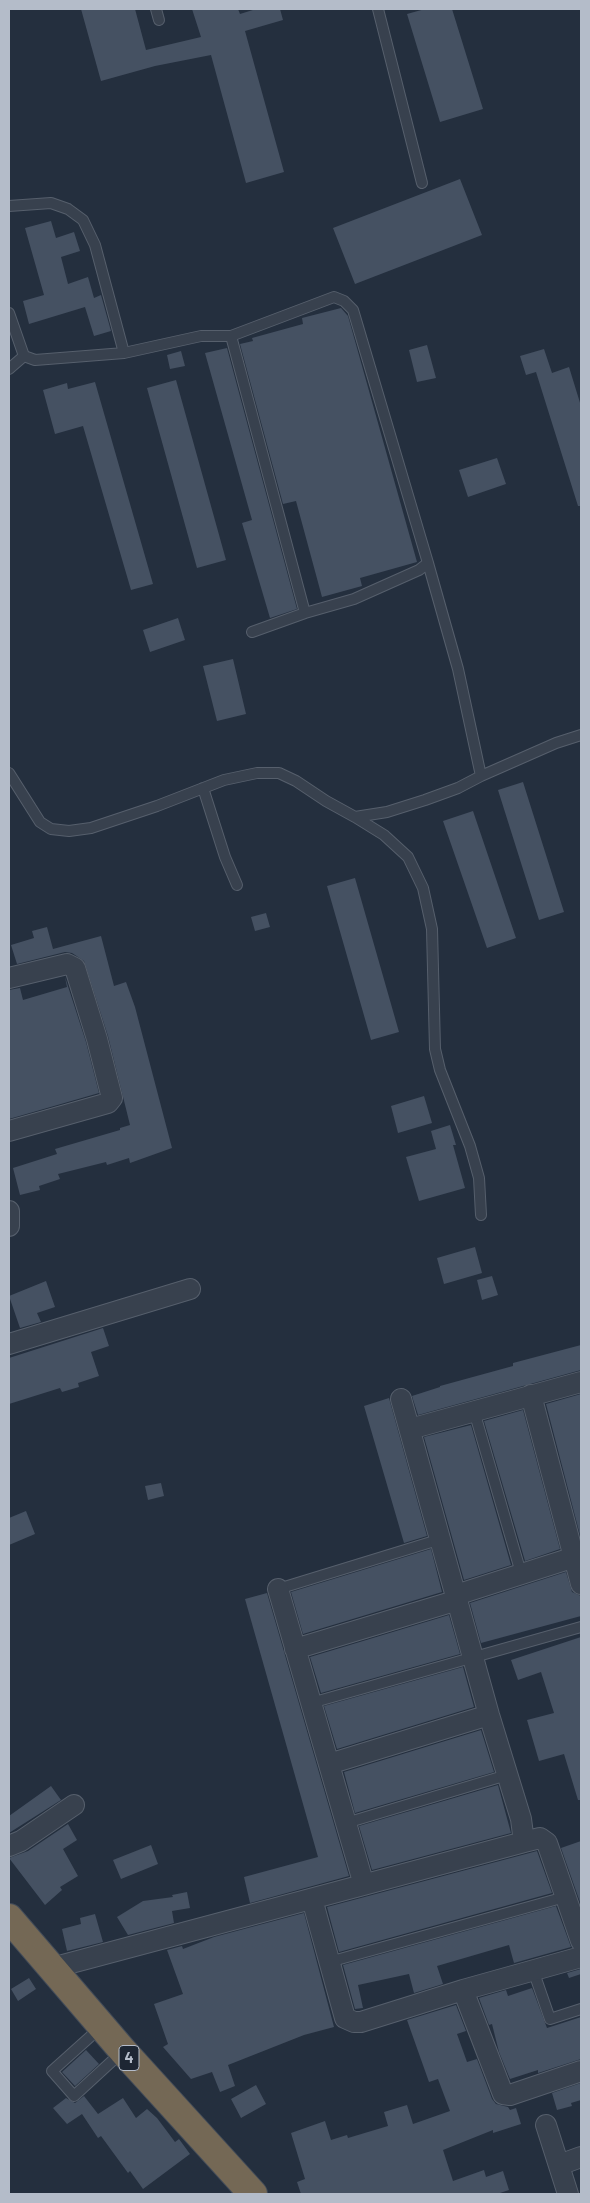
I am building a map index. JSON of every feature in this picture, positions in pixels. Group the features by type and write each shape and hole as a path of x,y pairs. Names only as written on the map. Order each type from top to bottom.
{"highway":[{"name":"4","path":"10,1920 123,2051 254,2194"}],"street":[{"path":"9,978 67,964 75,968 97,1039 112,1098 108,1102 9,1131"},
{"path":"9,1211 9,1226"},
{"path":"9,1344 190,1289"},
{"path":"410,1429 581,1382"},
{"path":"531,1396 578,1556 581,1584"},
{"path":"401,1399 489,1716 521,1819 524,1842"},
{"path":"296,1649 457,1598 522,1573 578,1556"},
{"path":"278,1589 364,1885"},
{"path":"329,1764 489,1716"},
{"path":"9,1846 21,1841 74,1805"},
{"path":"52,1968 540,1838 548,1842 581,1941"},
{"path":"312,1899 345,2018 354,2022 361,2022 463,1990 581,1957"},
{"path":"463,1990 503,2094 506,2096 581,2071"},
{"path":"546,2125 568,2194"},
{"path":"559,2165 581,2157"}],"lane":[{"path":"156,9 159,20"},
{"path":"378,9 422,183"},
{"path":"9,206 52,203 68,209 83,220 95,245 124,353"},
{"path":"24,356 35,360 124,353 201,336 231,336 334,297 344,301 352,310 362,341 428,563 458,669 482,776"},
{"path":"9,313 24,356"},
{"path":"231,336 305,613"},
{"path":"9,369 24,356"},
{"path":"252,632 305,613 354,599 419,570 428,563"},
{"path":"355,817 387,812 418,803 458,788 556,743 581,735"},
{"path":"9,774 40,822 51,829 69,831 91,828 224,780 257,772 279,773 296,780 326,801 384,835 408,857 423,888 432,930 435,1049 440,1070 472,1154 479,1178 481,1215"},
{"path":"203,788 225,857 237,885"},
{"path":"474,1411 522,1573"},
{"path":"278,1589 441,1539"},
{"path":"311,1703 581,1627"},
{"path":"346,1823 507,1775"},
{"path":"329,1962 565,1897"},
{"path":"532,1970 550,2019 581,2009"},
{"path":"102,2027 52,2071 74,2096 123,2051"}],"building":[{"path":"81,9 135,9 146,50 201,37 192,9 238,9 240,14 256,9 280,9 283,20 245,31 284,172 246,183 211,55 155,66 101,81"},
{"path":"425,9 452,9 483,109 440,122 407,14"},
{"path":"460,179 482,235 355,284 333,228"},
{"path":"51,221 56,238 74,232 80,251 61,257 68,284 88,277 94,298 101,295 111,331 94,336 85,307 29,324 23,301 44,295 25,228"},
{"path":"341,308 348,316 417,562 360,578 362,586 322,597 296,501 283,504 240,344 253,341 252,338 303,324 302,318"},
{"path":"427,345 436,378 417,382 409,350"},
{"path":"227,348 297,609 270,618 242,523 252,520 205,353"},
{"path":"544,349 552,373 569,367 581,406 581,506 578,506 536,372 526,375 520,356"},
{"path":"181,351 185,366 170,369 167,355"},
{"path":"176,380 226,560 197,568 147,388"},
{"path":"95,382 153,584 131,590 83,426 55,434 43,390 67,383 68,389"},
{"path":"497,458 506,484 468,497 459,470"},
{"path":"178,618 185,640 150,652 143,630"},
{"path":"233,659 246,714 217,721 203,666"},
{"path":"523,782 564,912 539,920 498,790"},
{"path":"473,811 516,938 487,948 443,821"},
{"path":"355,878 399,1032 371,1040 327,886"},
{"path":"266,913 270,927 255,931 251,917"},
{"path":"47,927 53,949 101,936 114,986 126,982 135,1007 172,1148 130,1163 129,1158 107,1165 106,1162 58,1174 60,1179 39,1186 40,1190 20,1195 13,1168 57,1154 55,1149 120,1130 120,1128 130,1125 108,1036 84,961 72,953 65,952 17,964 11,945 34,938 32,931"},
{"path":"65,977 86,1042 99,1093 9,1119 9,990 20,988 23,1000 67,987"},
{"path":"424,1096 432,1123 398,1133 391,1106"},
{"path":"450,1125 456,1145 453,1145 465,1188 419,1201 406,1157 436,1149 431,1131"},
{"path":"475,1247 482,1273 444,1284 437,1258"},
{"path":"492,1276 498,1295 482,1300 477,1280"},
{"path":"46,1281 55,1307 37,1313 41,1322 20,1328 9,1296"},
{"path":"103,1328 109,1346 91,1352 99,1376 78,1383 79,1387 62,1392 60,1388 9,1404 9,1358"},
{"path":"581,1345 581,1370 418,1415 412,1396 440,1386 513,1366 513,1363"},
{"path":"581,1394 581,1539 546,1404"},
{"path":"389,1398 427,1536 404,1543 364,1406"},
{"path":"523,1410 560,1549 525,1561 484,1421"},
{"path":"471,1425 511,1565 464,1580 424,1437"},
{"path":"161,1483 164,1496 148,1500 145,1486"},
{"path":"26,1511 35,1534 9,1545 9,1518"},
{"path":"431,1549 442,1592 303,1634 291,1592"},
{"path":"566,1572 572,1592 581,1596 581,1616 481,1643 470,1603"},
{"path":"267,1593 349,1876 250,1903 244,1877 318,1857 245,1599"},
{"path":"449,1615 460,1654 321,1693 310,1657"},
{"path":"581,1637 581,1800 578,1800 564,1754 539,1761 527,1720 554,1713 541,1672 518,1680 511,1660"},
{"path":"463,1667 474,1707 337,1749 324,1706"},
{"path":"481,1730 494,1772 355,1813 344,1772"},
{"path":"498,1785 511,1833 372,1870 359,1826"},
{"path":"51,1786 61,1800 9,1833 9,1816"},
{"path":"68,1824 77,1840 63,1849 78,1876 60,1887 62,1890 45,1905 9,1858 28,1851"},
{"path":"581,1841 581,1905 561,1848"},
{"path":"151,1845 158,1864 121,1879 113,1860"},
{"path":"537,1851 552,1893 339,1952 327,1907"},
{"path":"187,1892 190,1908 172,1911 174,1923 128,1935 117,1917 143,1901 173,1897 172,1895"},
{"path":"556,1906 571,1947 514,1963 509,1945 437,1966 443,1984 414,1993 409,1974 358,1985 363,2008 355,2009 343,1965"},
{"path":"304,1913 334,2027 304,2035 228,2065 235,2086 220,2092 212,2072 191,2079 163,2047 168,2044 154,2004 183,1994 167,1950 182,1946 183,1949 214,1937"},
{"path":"95,1914 103,1942 67,1951 62,1929 81,1924 80,1918"},
{"path":"581,1969 581,1974 569,1978 567,1973"},
{"path":"29,1978 36,1989 18,2001 11,1989"},
{"path":"532,1988 547,2028 581,2017 581,2059 538,2073 538,2070 510,2079 499,2052 492,2024 489,2025 479,1998 506,1990 508,1996"},
{"path":"456,2005 466,2031 457,2034 467,2062 477,2059 492,2099 496,2104 508,2107 510,2110 516,2108 521,2124 493,2133 493,2130 443,2150 453,2181 484,2170 486,2177 503,2171 509,2190 497,2194 301,2194 297,2182 305,2179 291,2133 325,2121 331,2140 347,2135 348,2138 388,2126 384,2112 407,2105 413,2124 450,2111 438,2079 429,2082 407,2020"},
{"path":"86,2050 99,2064 75,2086 62,2072"},
{"path":"581,2083 581,2100 571,2103 572,2106 557,2110 552,2093"},
{"path":"256,2085 266,2104 241,2118 231,2099"},
{"path":"84,2096 98,2114 123,2098 136,2118 147,2109 157,2118 175,2142 179,2139 190,2154 143,2189 130,2171 128,2173 101,2136 98,2138 82,2114 67,2124 53,2108 66,2098 75,2103"}]}
